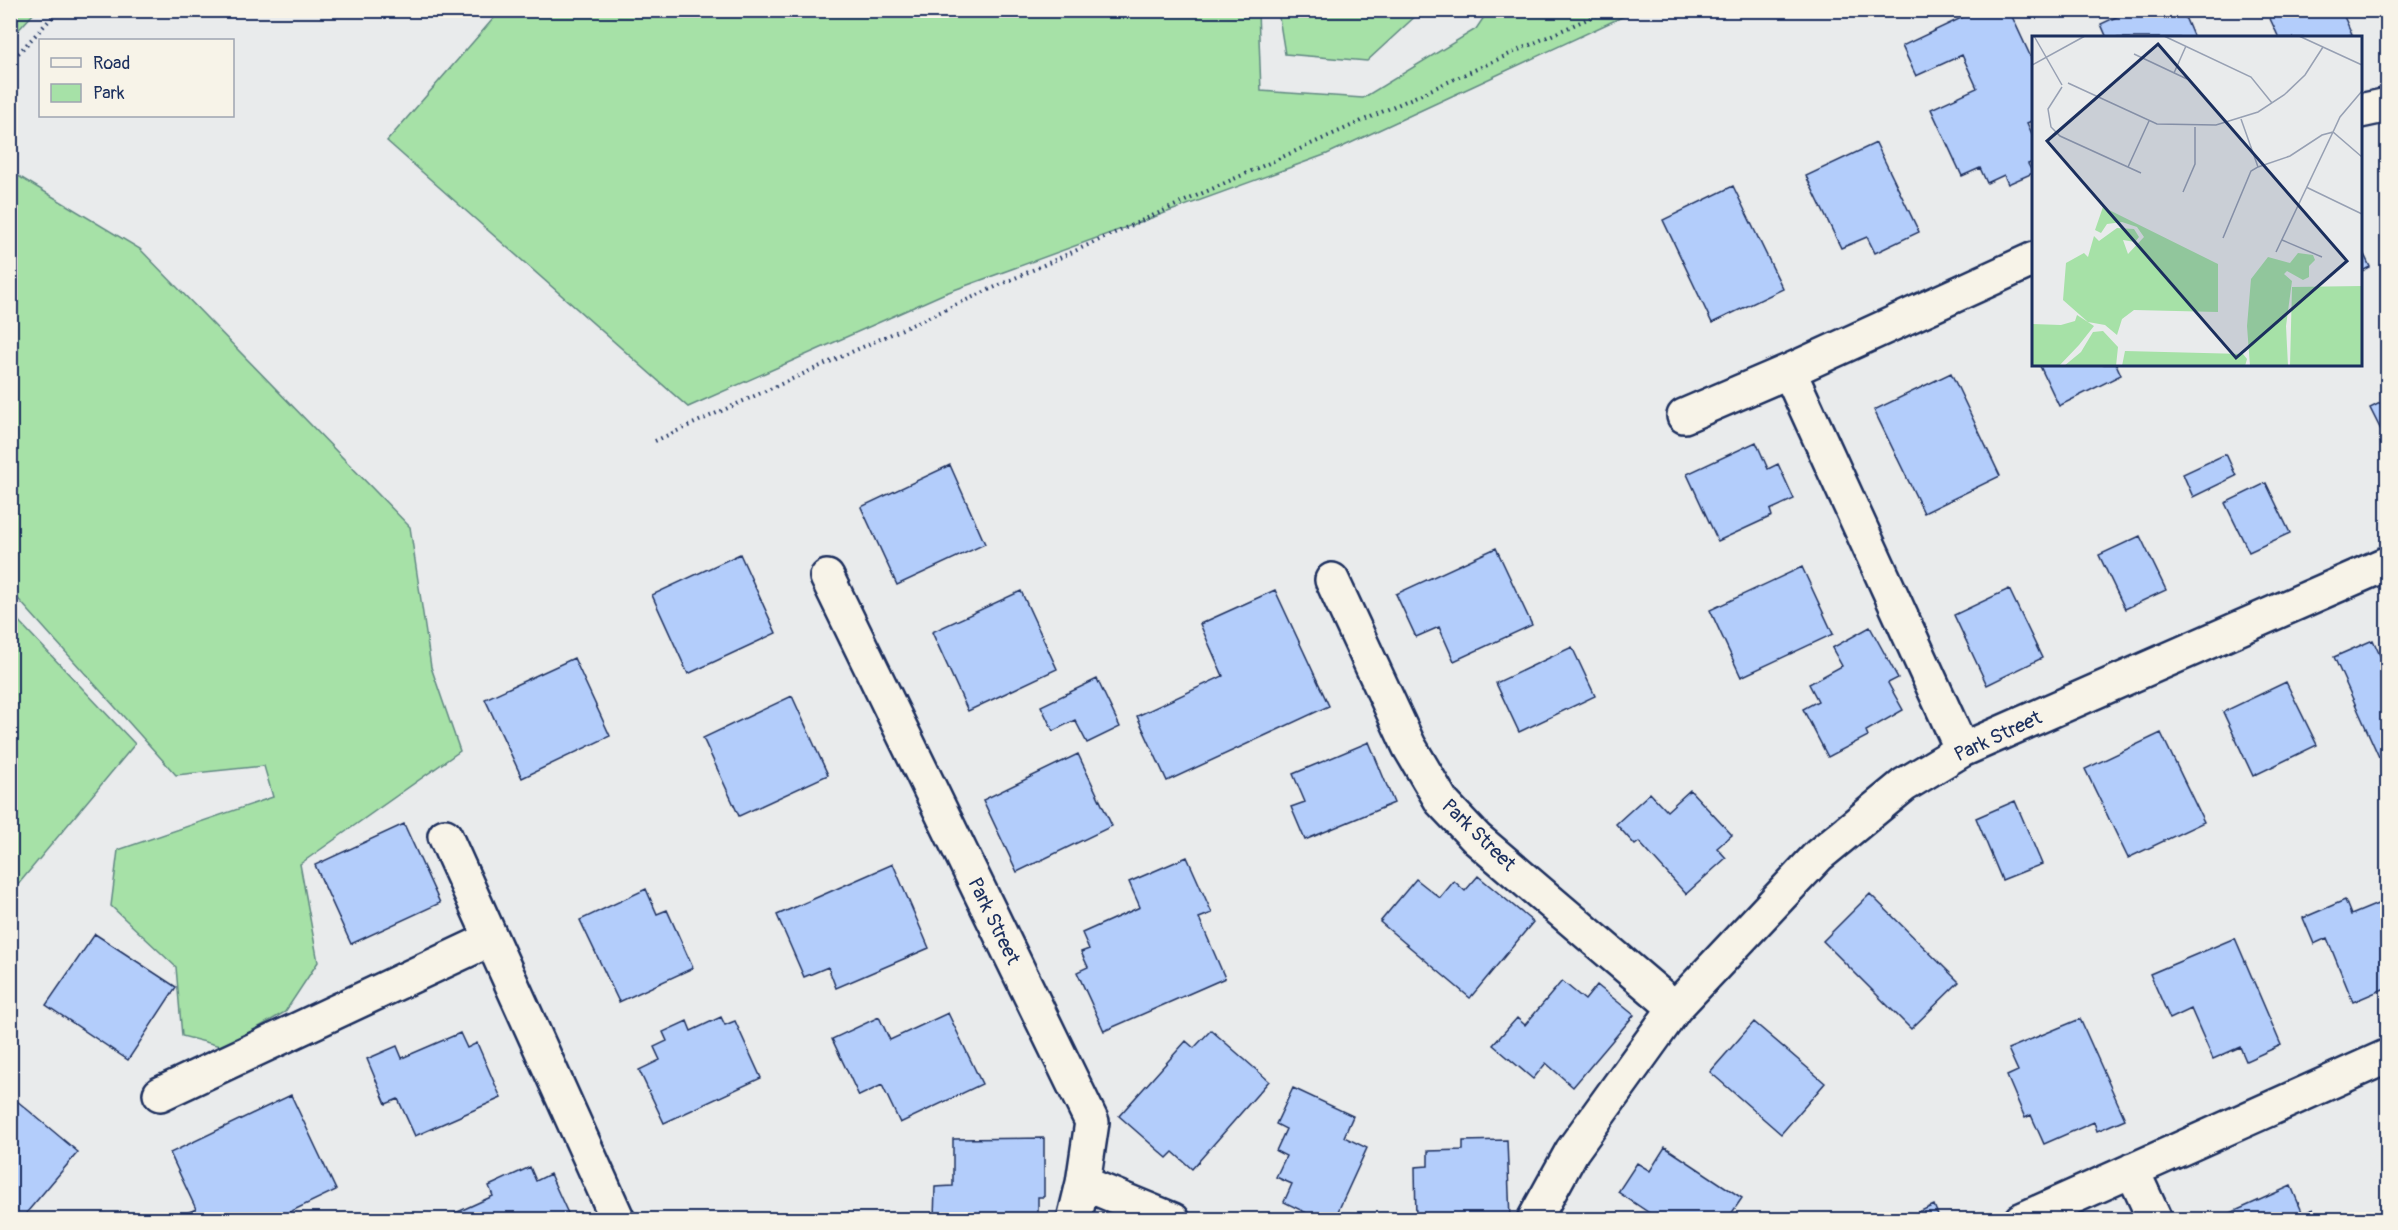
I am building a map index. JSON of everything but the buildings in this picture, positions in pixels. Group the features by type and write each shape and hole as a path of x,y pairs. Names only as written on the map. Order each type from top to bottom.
{"street":[{"path":"2362,111 2388,105"},
{"path":"1684,416 2032,261"},
{"path":"1789,371 1962,750"},
{"name":"Park Street","path":"1534,1220 1572,1151 1675,1008 1819,855 1904,785 1962,750 2388,562"},
{"name":"Park Street","path":"827,577 1092,1122 1083,1183 1074,1220"},
{"name":"Park Street","path":"1332,580 1409,746 1442,802 1477,839 1675,1008"},
{"path":"445,836 618,1220"},
{"path":"160,1094 491,939"},
{"path":"2021,1220 2388,1056"},
{"path":"2132,1170 2154,1220"},
{"path":"1083,1183 1173,1220"}],"path":[{"path":"10,62 59,10"},
{"path":"655,441 1607,10"}],"green space":[{"path":"1278,10 1421,11 1367,61 1285,54"},
{"path":"10,11 36,11 11,38"},
{"path":"500,11 1258,11 1261,91 1363,98 1476,29 1488,11 1635,11 1327,154 943,294 688,407 387,141"},
{"path":"10,171 140,249 410,527 431,667 460,751 300,864 318,962 285,1012 224,1047 182,1036 176,967 111,906 118,850 273,797 264,766 176,775 11,591"},
{"path":"11,613 135,744 11,893"}]}
